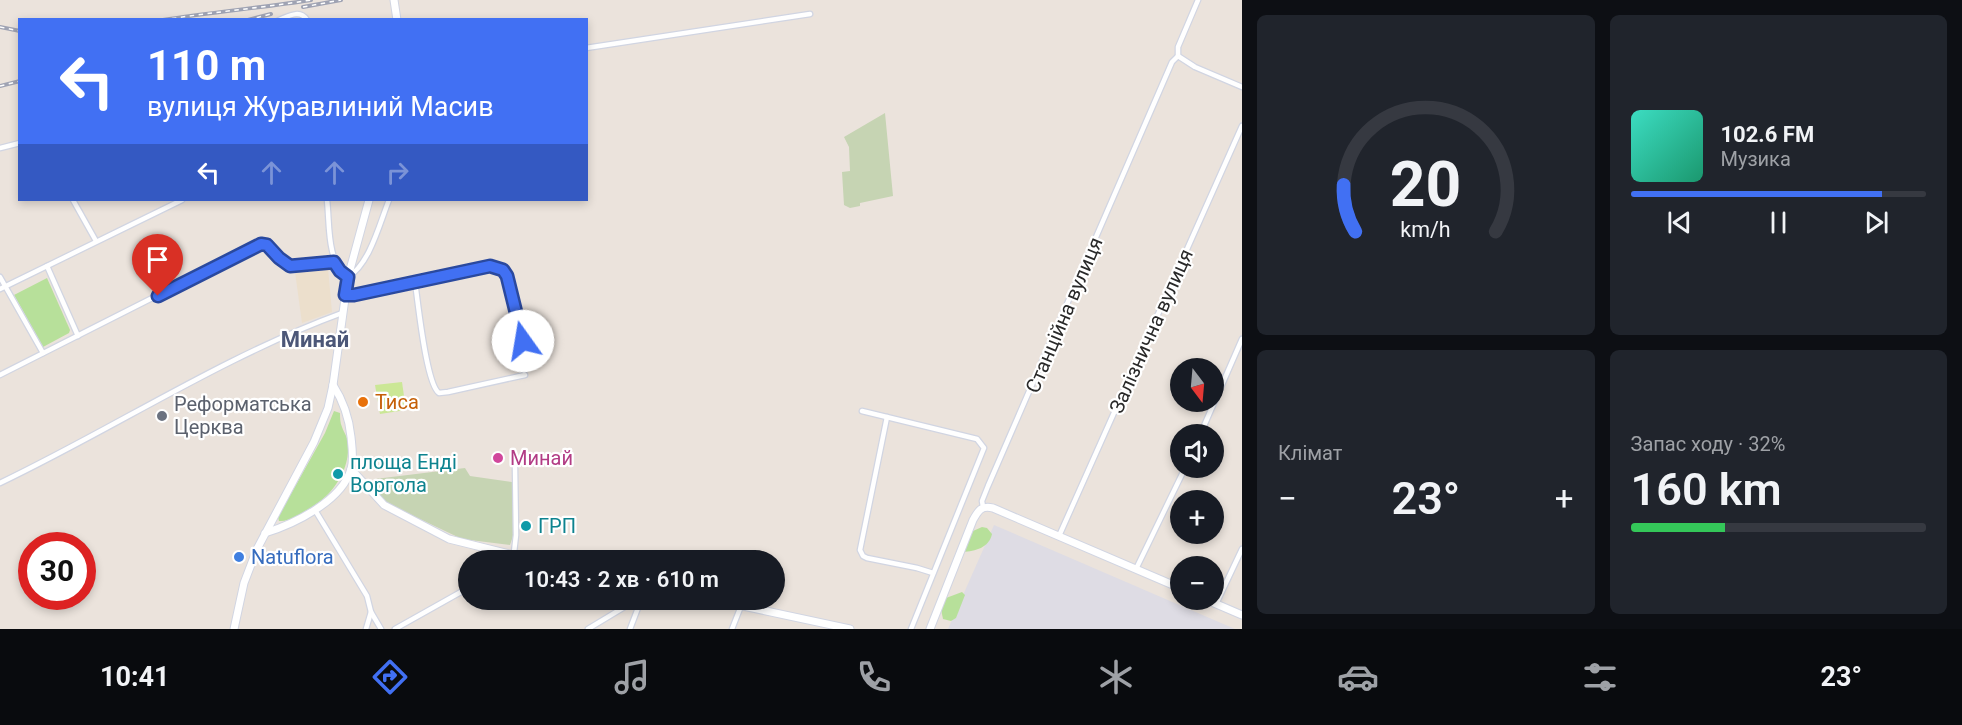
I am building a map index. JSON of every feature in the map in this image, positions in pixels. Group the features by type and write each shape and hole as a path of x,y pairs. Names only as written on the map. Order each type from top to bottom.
{"street":[{"name":"Станційна вулиця","path":"930,629 973,520 979,510 984,507 982,501 1032,389 1056,328 1172,62 1178,56 1178,47 1198,0"},
{"path":"395,3 397,18"},
{"path":"284,18 298,13 306,18"},
{"path":"588,48 810,14"},
{"path":"1178,56 1195,67 1242,87"},
{"name":"Залізнична вулиця","path":"1059,536 1242,126"},
{"path":"0,148 18,144"},
{"path":"74,201 96,241"},
{"path":"3,288 180,201"},
{"path":"327,201 334,262 348,277"},
{"path":"234,629 244,583 265,534 320,430 333,385 348,277 369,201"},
{"path":"348,277 360,268 389,201"},
{"path":"0,375 261,244 267,245 290,266 334,262"},
{"path":"47,266 78,336"},
{"path":"345,295 490,266 503,270 507,276 523,341"},
{"path":"0,277 3,288 43,353"},
{"path":"415,282 429,368 435,390 439,393 448,392 525,375"},
{"path":"0,483 187,384 318,322 342,313"},
{"path":"1205,424 1242,339"},
{"path":"265,534 287,526 315,510 344,483 351,469 350,423 343,401 333,385"},
{"path":"862,411 977,440 984,448 911,629"},
{"path":"887,417 860,550 867,558 933,573"},
{"path":"515,467 515,550"},
{"path":"351,469 389,509 449,539 487,550"},
{"path":"1136,569 1180,478"},
{"path":"984,507 993,508 1170,584"},
{"path":"315,510 367,596 371,612 381,629"},
{"path":"1224,587 1242,549"},
{"path":"395,629 458,594"},
{"path":"1224,607 1242,615"},
{"path":"588,629 619,610"},
{"path":"630,629 637,610"},
{"path":"732,629 739,610"},
{"path":"760,610 845,628"},
{"path":"366,629 371,612"}],"shaded area":[{"path":"328,268 332,312 302,323 295,272"},
{"path":"994,525 1170,601 1170,610 1191,610 1235,629 948,629"}],"green space":[{"path":"885,113 893,196 860,203 860,206 850,208 844,205 842,172 850,171 849,147 844,137"},
{"path":"47,278 70,330 69,333 43,347 14,295"},
{"path":"402,382 406,410 380,414 375,385"},
{"path":"334,411 340,413 341,424 348,442 348,454 343,473 332,490 317,504 294,517 279,521 278,517 325,433"},
{"path":"465,468 470,476 512,482 513,536 510,545 462,539 386,503 371,485 371,481 375,479"},
{"path":"982,527 987,528 992,534 988,543 977,550 963,552 973,531"},
{"path":"962,592 965,595 956,618 951,621 943,619 941,609 946,598"}],"railway":[{"path":"178,18 311,0"},
{"path":"303,7 341,0"},
{"path":"256,18 271,14"},
{"path":"0,27 18,31"},
{"path":"0,86 18,82"}],"place":[{"name":"Тиса","path":"363,402"},
{"name":"Реформатська Церква","path":"162,416"},
{"name":"Минай","path":"498,458"},
{"name":"площа Енді Воргола","path":"338,474"},
{"name":"ГРП","path":"526,526"},
{"name":"Natuflora","path":"239,557"}],"district":[{"name":"Минай","path":"315,339"}],"route":[{"path":"158,296 265,243 290,266 334,262 348,277 345,295 490,266 503,270 507,276 523,341"}]}
